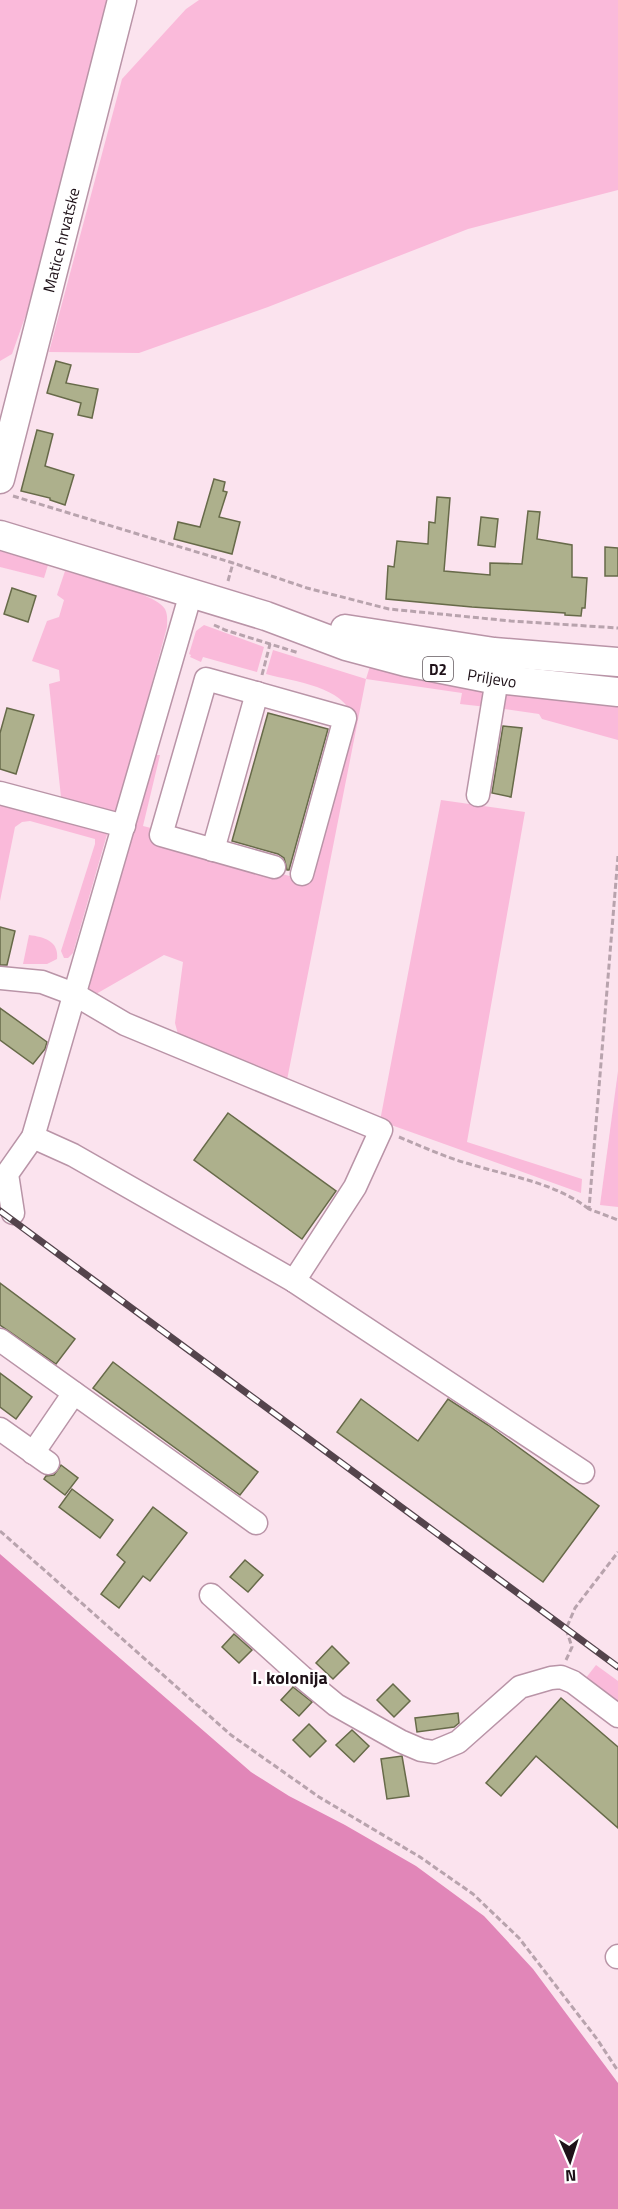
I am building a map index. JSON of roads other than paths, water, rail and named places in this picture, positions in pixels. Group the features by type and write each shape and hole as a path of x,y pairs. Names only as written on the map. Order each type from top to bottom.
{"main road":[{"name":"Matice hrvatske","path":"6,487 122,0"},
{"name":"Priljevo","path":"0,535 266,615 371,653 497,680 618,692"},
{"name":"Priljevo","path":"266,615 434,644 494,652 618,662"}],"street":[{"path":"13,1212 7,1174 33,1137 191,593"},
{"path":"273,867 161,835 206,679 345,718 302,874"},
{"path":"478,795 497,680"},
{"path":"213,850 257,693"},
{"path":"149,742 184,753"},
{"path":"0,793 124,826"},
{"path":"0,978 42,981 74,994 125,1024 381,1130 355,1187 294,1281"},
{"path":"33,1137 73,1155 294,1281 583,1472"},
{"path":"0,1340 256,1523"},
{"path":"0,1429 41,1458 74,1394"},
{"path":"211,1595 336,1705 421,1750 434,1752 458,1742 520,1687 551,1678 561,1677 573,1682 618,1716"}],"railway":[{"path":"0,1211 618,1667"}],"district":[{"name":"I. kolonija","path":"290,1677"}]}
